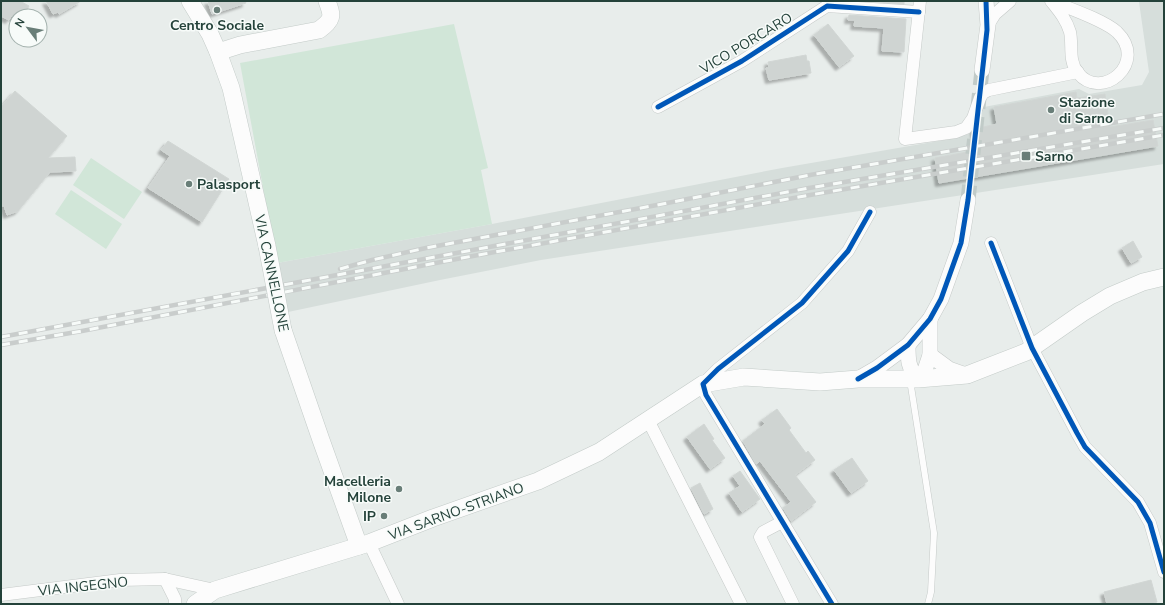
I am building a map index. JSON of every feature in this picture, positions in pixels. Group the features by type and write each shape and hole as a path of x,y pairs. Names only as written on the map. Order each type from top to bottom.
{"main road":[{"name":"VIA CANNELLONE","path":"190,1 210,34 231,88 267,246 283,330 321,440 364,545"},
{"path":"218,52 240,45 319,30 329,22 332,14 327,1"},
{"path":"703,384 744,377 820,382 858,379 914,379 967,375 1026,352 1110,296 1143,282 1164,277"},
{"name":"VIA SARNO-STRIANO","path":"193,604 215,590 364,545 433,518 538,481 599,452 703,384"}],"street":[{"path":"982,70 988,25 986,1"},
{"path":"988,25 995,14 1010,1"},
{"path":"1051,1 1111,27 1118,32 1125,44 1126,63 1119,76 1105,82 1093,82 1078,72 1072,62 1070,33 1068,26 1051,1"},
{"name":"VICO PORCARO","path":"658,107 742,61 827,6 919,6"},
{"path":"919,6 905,139 956,132 966,128 973,118 980,98 989,90 1078,72"},
{"path":"858,379 908,346 930,319 941,299 961,244 968,200"},
{"path":"832,604 706,395 703,384 718,369 802,303 848,251 870,212"},
{"path":"991,243 1032,348 1085,447 1138,502 1150,524 1164,572"},
{"path":"908,346 908,362 914,379 925,370 930,355 930,319"},
{"path":"930,355 949,369 967,375"},
{"path":"648,420 741,604"},
{"path":"782,522 763,532 760,537 793,604"},
{"path":"364,545 398,604"},
{"path":"165,579 175,599 175,604"},
{"name":"VIA INGEGNO","path":"1,595 120,580 165,579 215,590"},
{"path":"182,583 188,588 192,595 193,604"},
{"path":"172,592 193,604"}],"lane":[{"path":"914,379 934,533 931,592 928,604"}],"shaded area":[{"path":"1164,1 1164,164 541,260 288,312 277,263 492,224 782,168 956,138 969,134 984,107 1079,89 1089,94 1142,85 1149,72 1139,2"}],"green space":[{"path":"454,24 488,168 481,170 492,224 277,263 240,63"},
{"path":"91,158 142,192 124,219 73,185"},
{"path":"71,190 122,224 106,249 55,214"}],"building":[{"path":"1,1 20,1 29,6 28,8 8,8 8,20 1,16"},
{"path":"46,1 81,1 59,14 58,12 53,14"},
{"name":"Centro Sociale","path":"208,1 245,1 246,3 212,14"},
{"path":"866,1 904,1 904,4"},
{"path":"849,15 906,19 904,52 882,51 884,28 854,26 855,20 848,20"},
{"path":"828,24 854,56 839,67 814,35"},
{"path":"806,55 807,61 809,61 811,73 769,80 766,68 769,68 768,62"},
{"path":"15,91 67,136 48,158 75,157 76,171 50,172 18,211 7,215 4,206 1,206 1,107"},
{"path":"1076,92 1077,98 1105,94 1110,127 1153,120 1158,146 939,183 935,158 978,150 974,129 997,124 994,107"},
{"name":"Palasport","path":"168,141 229,179 202,222 148,188 170,156 161,150"},
{"path":"1133,241 1142,257 1131,263 1122,248"},
{"path":"777,409 791,428 789,430 806,453 808,451 815,460 795,475 816,502 791,521 783,508 791,502 760,461 756,464 743,441 765,424 762,420"},
{"path":"704,424 714,439 712,440 725,458 710,469 687,437"},
{"path":"852,458 868,481 851,493 834,470"},
{"path":"740,471 760,499 742,512 729,493 740,486 733,476"},
{"path":"700,483 713,509 704,514 691,488"},
{"path":"1151,580 1157,602 1150,604 1107,604 1104,592"}],"tunnel":[{"path":"968,200 982,70"}],"railway":[{"path":"340,269 426,248 810,175 1164,114"},
{"path":"1,337 809,188 1164,128"},
{"path":"1,345 82,331 462,258 810,195 1164,135"}],"cycle path":[{"path":"858,379 877,368 908,345 930,319 941,299 961,243 968,200 987,30 986,1"},
{"path":"658,107 742,61 827,6 919,12"},
{"path":"832,604 706,395 703,384 718,369 802,303 848,251 870,212"},
{"path":"991,243 1032,348 1085,447 1138,502 1150,523 1164,572"}],"place":[{"name":"Centro Sociale","path":"217,10"},
{"name":"Stazione di Sarno","path":"1051,110"},
{"name":"Sarno","path":"1026,156"},
{"name":"Palasport","path":"189,184"},
{"name":"Macelleria Milone","path":"399,489"},
{"name":"IP","path":"384,516"}]}
